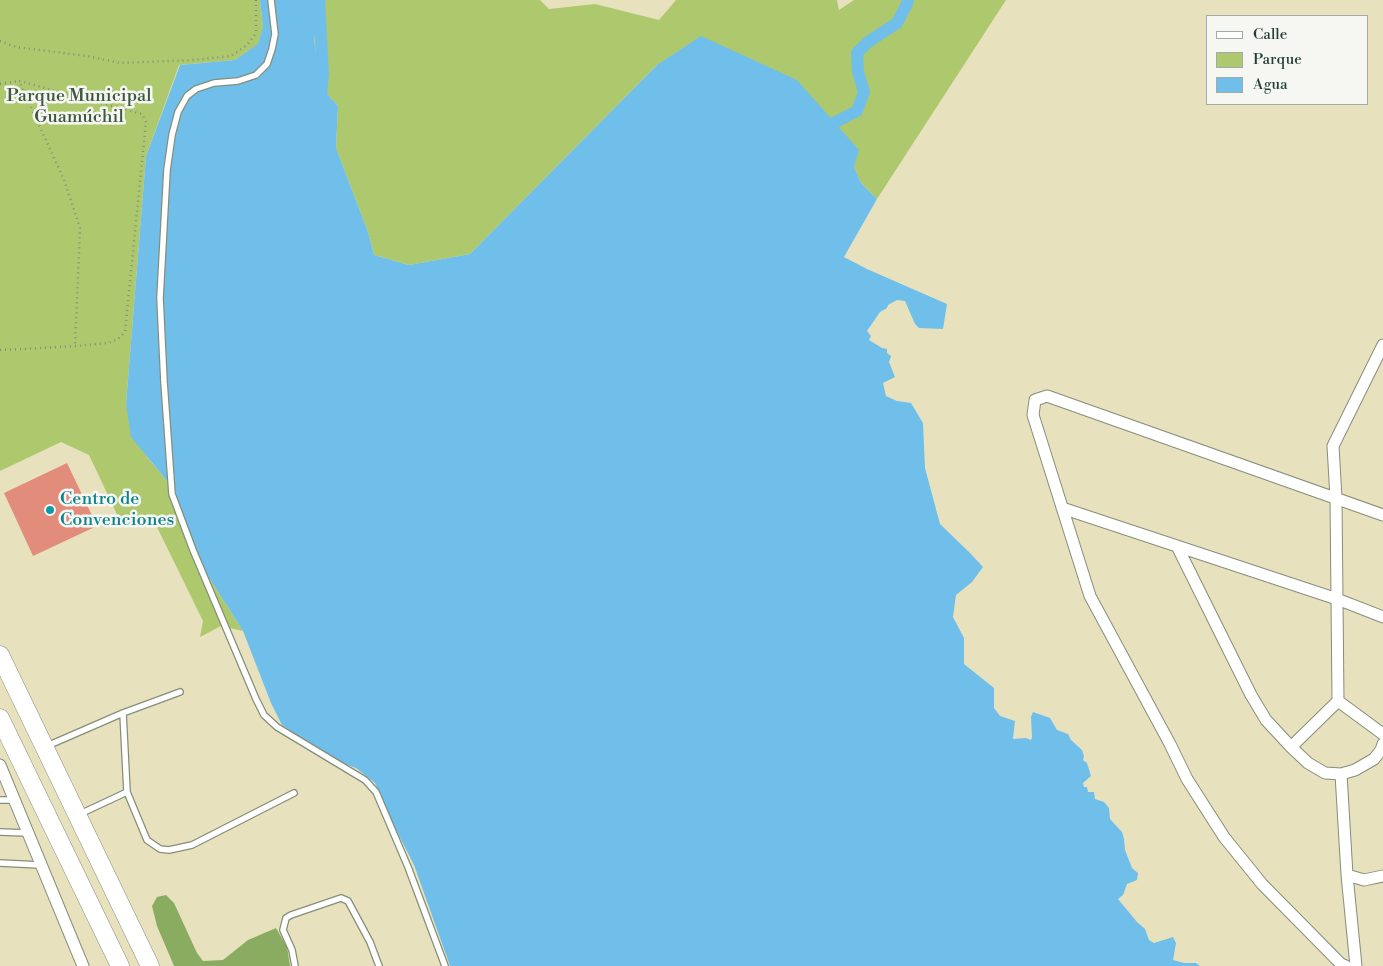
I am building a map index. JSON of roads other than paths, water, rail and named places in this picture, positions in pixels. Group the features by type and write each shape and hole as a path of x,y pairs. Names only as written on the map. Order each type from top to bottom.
{"main road":[{"path":"0,655 150,966"},
{"path":"0,718 120,966"}],"street":[{"path":"1290,746 1338,701 1336,498 1333,446 1383,345"},
{"path":"1346,966 1341,964 1262,884 1224,837 1187,779 1090,596 1033,415 1035,400 1047,396 1383,515"},
{"path":"1062,508 1337,598 1383,617"},
{"path":"1177,546 1251,695 1266,720 1290,746 1308,763 1325,773 1340,774 1355,770 1374,758 1381,750 1383,744"},
{"path":"1338,701 1383,734"},
{"path":"1,767 83,966"},
{"path":"1340,774 1346,875 1356,966"},
{"path":"1346,875 1364,880 1383,876"}],"lane":[{"path":"272,0 274,34 267,64 256,75 238,81 214,84 196,89 187,96 178,112 172,135 167,170 160,298 172,494 197,560 264,715 277,727 365,780 376,792 408,867 445,966"},
{"path":"45,747 180,692"},
{"path":"123,714 127,792 147,840 160,849 169,850 192,845 294,793"},
{"path":"78,815 127,792"},
{"path":"0,800 13,800"},
{"path":"0,832 27,833"},
{"path":"0,863 40,865"},
{"path":"295,966 292,950 283,930 286,918 341,898 348,901 370,942 379,966"}],"water":[{"path":"260,0 326,0 314,39 321,87 338,106 336,148 368,232 374,255 409,265 470,254 657,65 701,36 797,80 859,150 854,167 861,183 877,199 844,257 947,304 943,329 919,328 915,324 905,301 897,300 880,312 867,331 871,336 869,340 887,349 887,353 891,356 889,362 895,377 883,383 886,396 897,401 911,403 923,423 925,468 940,524 983,567 972,582 956,595 953,617 964,638 964,664 994,688 994,708 1000,716 1015,721 1013,739 1026,738 1031,740 1031,717 1033,712 1050,718 1057,730 1068,734 1071,740 1082,750 1083,760 1087,763 1091,776 1083,783 1084,787 1087,787 1088,792 1094,792 1095,799 1104,802 1109,808 1110,819 1122,832 1125,850 1132,868 1138,873 1137,880 1127,884 1123,895 1118,899 1145,929 1149,940 1154,943 1173,937 1176,943 1173,960 1184,963 1196,963 1200,966 450,966 414,865 388,814 375,783 356,768 334,760 282,725 271,703 243,631 201,565 167,481 131,437 126,404 146,156 180,65 235,60 258,44 263,27"}],"waterway":[{"path":"319,0 323,74 320,105"},
{"path":"820,130 857,111 864,92 858,72 857,53 868,42 897,23 908,0"}],"place":[{"name":"Centro de Convenciones","path":"50,510"}],"park label":[{"name":"Parque Municipal Guamúchil","path":"79,107"}]}
